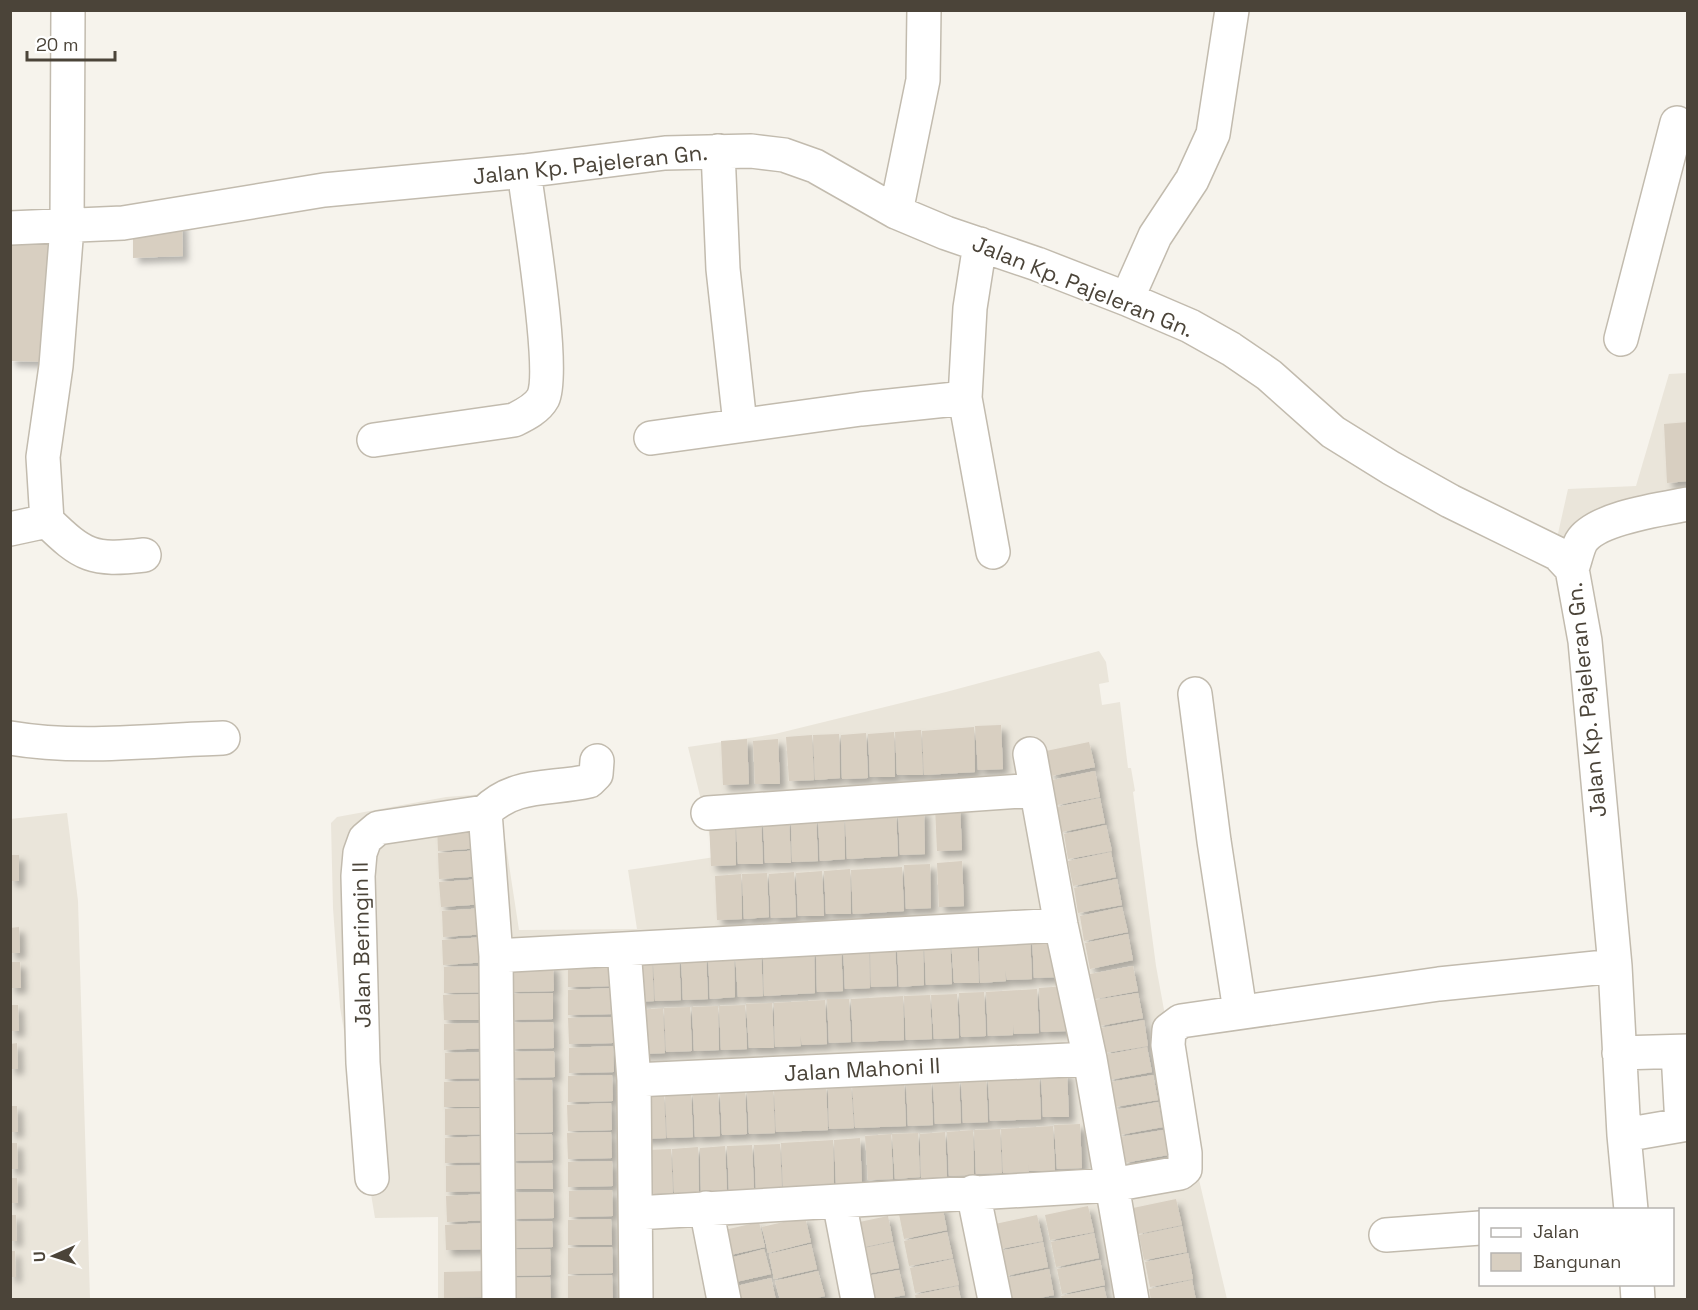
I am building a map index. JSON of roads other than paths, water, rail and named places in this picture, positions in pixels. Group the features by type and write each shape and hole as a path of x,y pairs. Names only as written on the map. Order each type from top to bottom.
{"street":[{"path":"73,10 68,11 67,226 56,366 43,457 46,521 80,551 99,557 144,555"},
{"path":"896,212 923,80 924,10"},
{"path":"1127,299 1155,236 1192,180 1213,134 1232,10"},
{"path":"1621,339 1679,138"},
{"path":"718,151 723,269 740,424"},
{"name":"Jalan Kp. Pajeleran Gn.","path":"10,228 67,226 180,215 324,190 524,171 665,153 751,151 784,155 815,166 896,212 1127,299 1190,326 1232,349 1269,375 1333,432 1390,468 1450,501 1558,554 1572,569 1585,641 1615,966 1624,1135 1631,1208"},
{"path":"374,440 514,420 530,411 542,399 547,381 524,171"},
{"path":"980,244 970,308 965,398 993,552"},
{"path":"651,438 740,424 965,398"},
{"path":"1572,569 1582,541 1594,529 1641,513 1688,504"},
{"path":"10,529 46,521"},
{"path":"1195,694 1214,841 1240,1011"},
{"path":"10,738 35,742 99,744 224,738"},
{"path":"1030,754 1061,925 1090,1059 1132,1299"},
{"path":"499,1299 496,956 485,812 497,800 512,792 589,781 596,774 597,761"},
{"path":"708,813 1036,790"},
{"name":"Jalan Beringin II","path":"372,1178 363,1063 358,926 360,853 365,838 378,828 485,812"},
{"path":"496,956 1061,925"},
{"path":"624,950 634,1080 636,1299"},
{"path":"636,1213 1112,1185 1170,1175 1185,1169 1185,1153 1169,1062 1169,1030 1181,1021 1439,984 1615,966"},
{"path":"1619,1053 1683,1051 1685,1125 1624,1135"},
{"name":"Jalan Mahoni II","path":"634,1080 1090,1059"},
{"path":"973,1192 995,1299"},
{"path":"838,1201 858,1299"},
{"path":"706,1208 724,1299"},
{"path":"1386,1235 1479,1228"}]}
